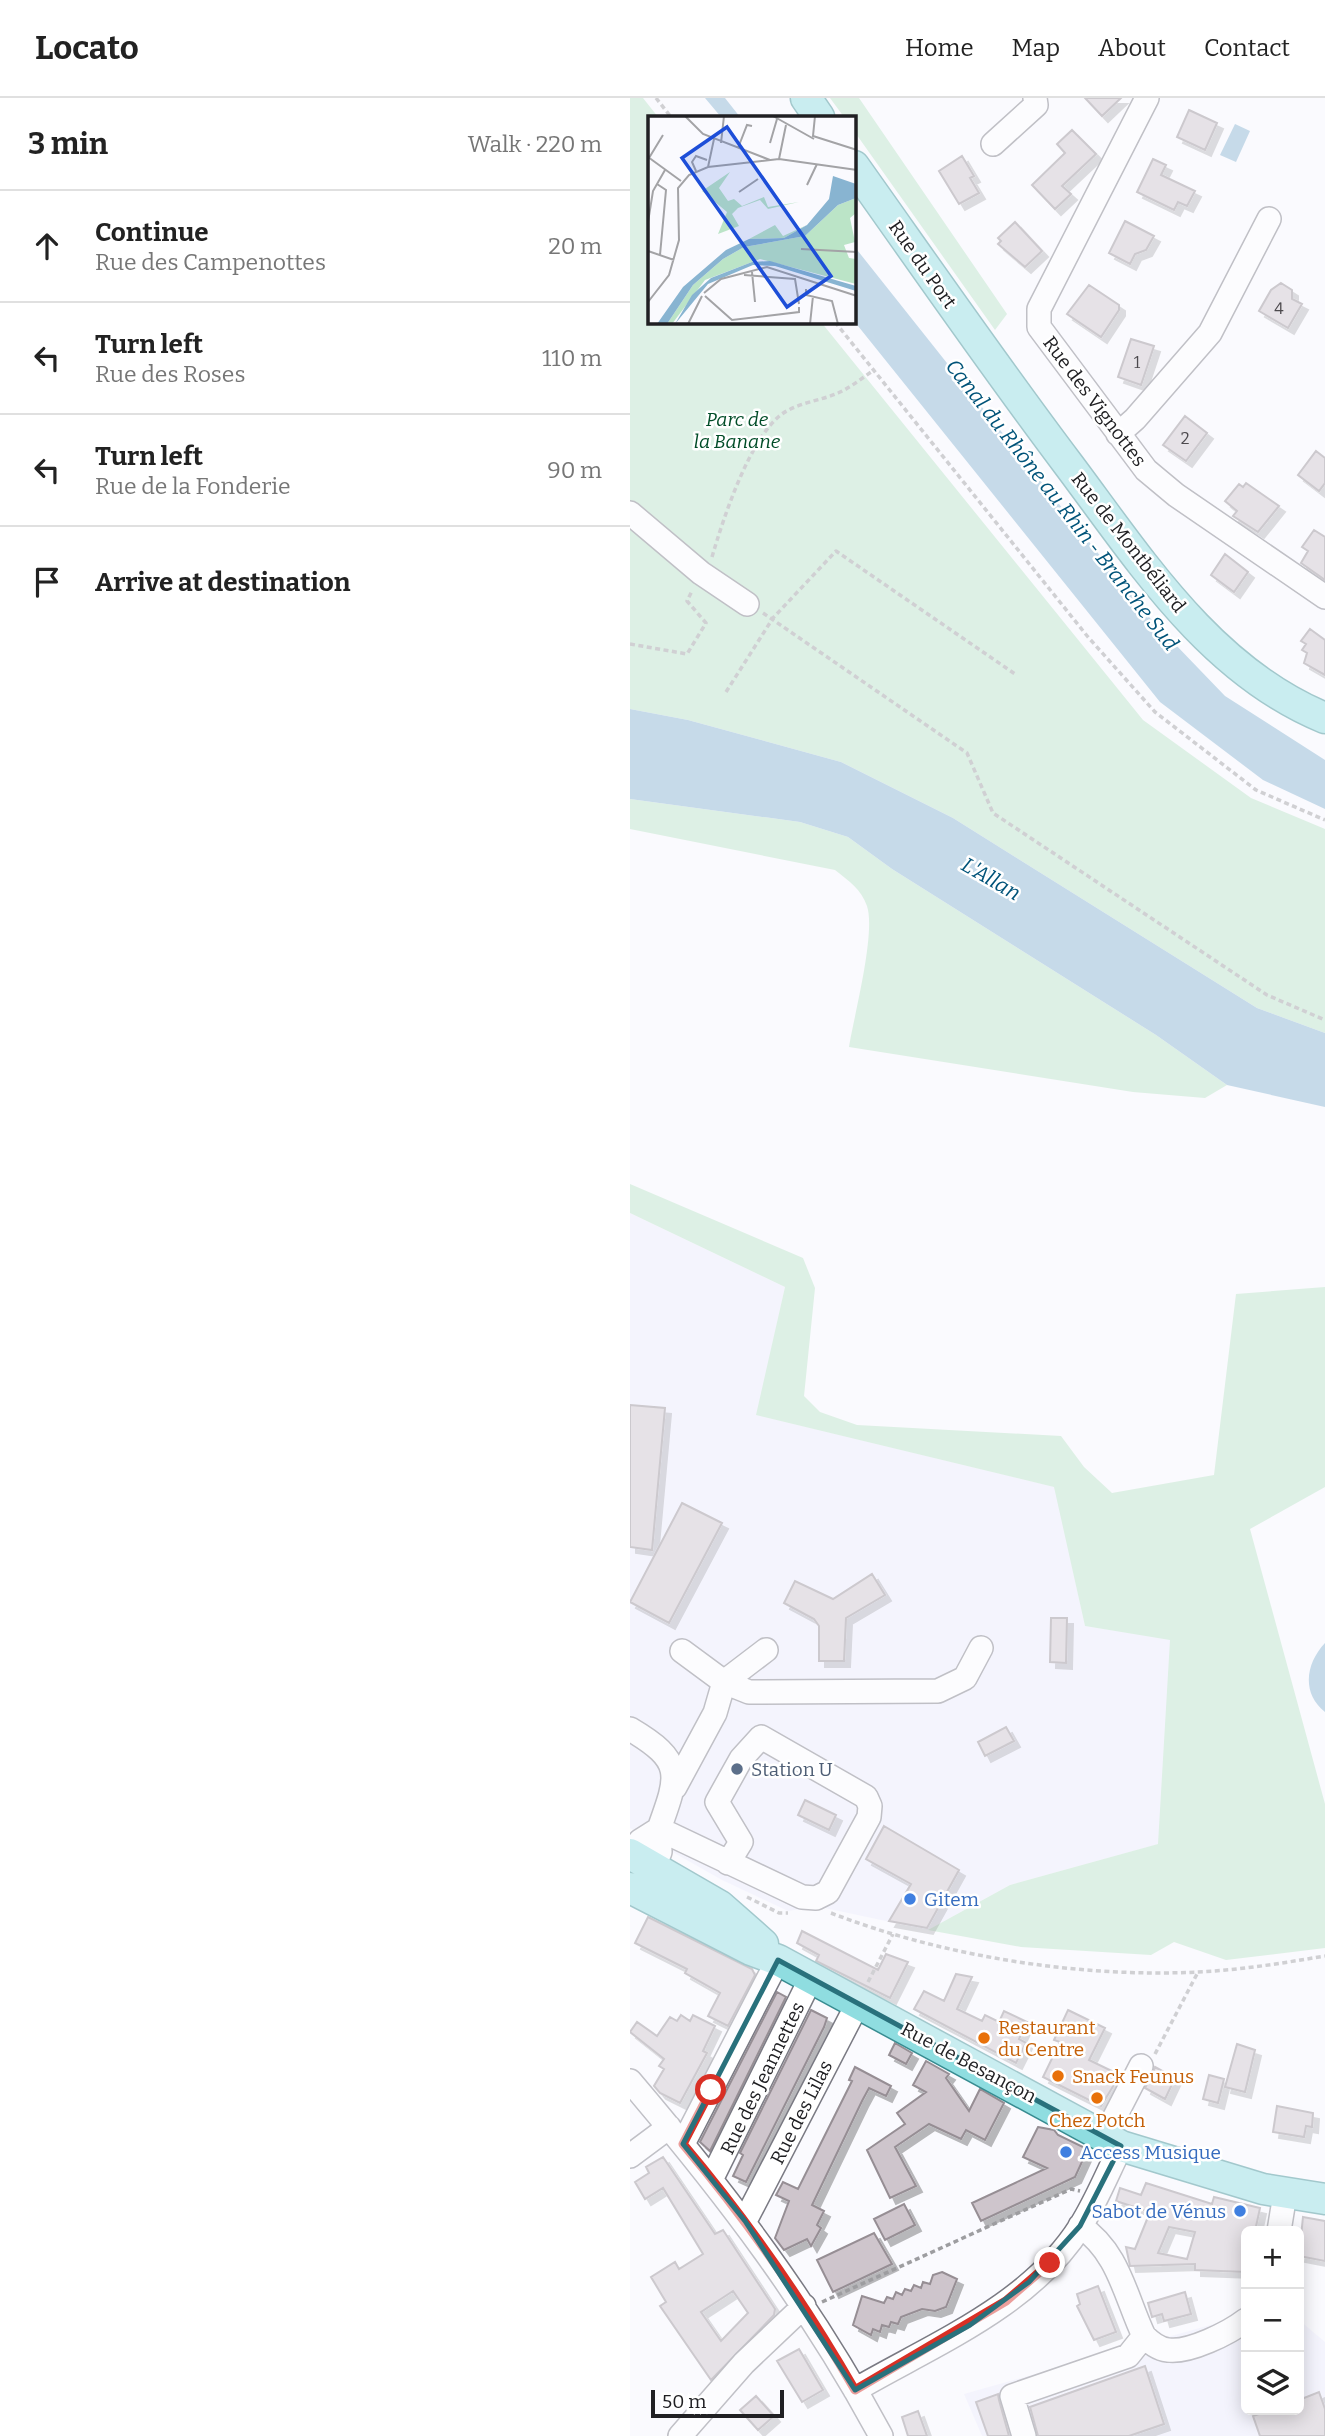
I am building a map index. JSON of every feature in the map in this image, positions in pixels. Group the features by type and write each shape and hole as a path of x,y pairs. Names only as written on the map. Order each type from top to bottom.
{"main road":[{"name":"Rue du Port","path":"856,169 991,362"},
{"name":"Rue de Montbéliard","path":"991,362 1165,593 1231,662 1303,709 1325,718"},
{"name":"Rue de Besançon","path":"637,1863 720,1906 778,1960"},
{"name":"Rue de Besançon","path":"630,1888 751,1950 778,1960 1113,2141 1220,2177 1285,2194 1325,2199"}],"street":[{"path":"993,144 1036,105 1035,98"},
{"name":"Rue des Vignottes","path":"1147,98 1037,317 1039,327 1146,470 1176,495 1325,597"},
{"path":"1118,434 1135,419 1210,333 1269,219"},
{"path":"630,513 701,572 747,604"},
{"path":"682,1651 724,1682 749,1692 938,1691 965,1678 981,1648"},
{"path":"637,1863 660,1852 659,1829 674,1787 715,1713 724,1682 766,1650"},
{"path":"630,1728 656,1744 666,1754 673,1768 674,1787"},
{"path":"659,1829 728,1863 802,1897 816,1898 828,1892 869,1818 870,1806 866,1797 761,1737 741,1759 717,1802 741,1842 728,1863"},
{"path":"630,2156 676,2135 778,1960"},
{"name":"Rue des Jeannettes","path":"712,2178 811,1978"},
{"name":"Rue des Lilas","path":"745,2221 858,2003"},
{"path":"855,2390 1006,2301 1050,2263 1080,2226 1094,2199 1141,2066"},
{"path":"630,2081 745,2221 804,2306 881,2436"},
{"path":"1280,2226 1285,2194"},
{"path":"1080,2226 1105,2245 1144,2336 1154,2346 1169,2351 1215,2339 1241,2323"},
{"path":"680,2436 744,2363 804,2306"},
{"path":"1024,2436 1012,2396 1128,2356 1144,2336"}],"path":[{"path":"656,98 670,116"},
{"path":"837,324 1088,637 1155,712 1256,790 1325,820"},
{"path":"630,644 687,654 706,623 687,601 701,572 711,560 724,514 764,432 783,414 808,401 838,394 874,370"},
{"path":"726,692 773,618 836,551 1014,674"},
{"path":"747,604 773,618 967,753 993,813 1267,995 1325,1020"},
{"path":"736,1892 779,1913 797,1914"},
{"path":"827,1912 893,1934 1026,1962 1140,1973 1197,1973 1260,1967 1325,1956"},
{"path":"858,2003 893,1934"},
{"path":"1141,2066 1154,2057 1197,1973"},
{"path":"804,2306 820,2302 1070,2189 1094,2199"}],"highlighted area":[{"path":"778,1960 1121,2146 1080,2226 1029,2282 970,2325 855,2390 745,2221 683,2144"}],"shaded area":[{"path":"630,1213 785,1287 757,1415 1055,1487 1085,1626 1171,1639 1159,1844 1010,1885 928,1930 806,1904 801,1909 788,1911 722,1880 630,1828"},
{"path":"1241,2316 1241,2415 1304,2415 1304,2324 1325,2342 1325,2436 982,2436 964,2394"}],"green space":[{"name":"Parc de la Banane","path":"630,98 643,98 657,116 648,116 648,324 823,324 1143,720 1251,798 1325,829 1325,1033 1257,1008 953,818 841,762 688,720 630,709"},
{"path":"830,98 859,98 1007,314 995,330 856,134 856,116 843,116"},
{"path":"630,799 800,822 848,837 892,869 1156,1035 1227,1085 1205,1098 1133,1092 849,1047 869,935 867,906 858,890 835,870 630,829"},
{"path":"630,1184 803,1258 815,1288 804,1396 820,1412 857,1425 1061,1436 1084,1467 1112,1493 1214,1475 1236,1294 1325,1287 1325,1487 1250,1529 1325,1804 1325,1948 1226,1960 1174,1942 1151,1955 1021,1947 928,1930 1010,1885 1158,1844 1170,1640 1085,1626 1054,1487 756,1415 785,1287 630,1213"}],"water":[{"path":"705,98 725,98 739,116 720,116"},
{"path":"1235,124 1250,131 1236,162 1220,155"},
{"path":"856,249 1148,616 1225,696 1325,760 1325,809 1263,780 1160,702 856,323"},
{"name":"L'Allan","path":"630,709 688,720 841,762 953,818 1257,1008 1325,1033 1325,1107 1227,1085 1156,1035 892,869 848,837 800,822 630,799"},
{"path":"1325,1643 1325,1712 1312,1696 1309,1678 1314,1660"}],"building":[{"path":"1085,98 1121,98 1102,116"},
{"path":"1189,110 1217,123 1205,150 1177,137"},
{"path":"1072,130 1096,154 1062,186 1071,194 1055,209 1032,185 1065,153 1057,144"},
{"path":"962,156 974,176 970,178 979,193 959,204 939,171"},
{"path":"1153,159 1166,165 1161,175 1195,191 1187,206 1178,202 1174,210 1137,192"},
{"path":"1125,221 1154,236 1146,250 1135,254 1130,264 1109,253"},
{"path":"1015,222 1042,251 1025,267 998,244 1001,241 998,238"},
{"path":"1281,283 1292,290 1292,299 1302,304 1288,328 1259,311 1271,290"},
{"path":"1089,285 1119,305 1119,310 1101,337 1067,314"},
{"path":"1131,339 1154,346 1141,385 1118,377"},
{"path":"1185,416 1207,433 1186,461 1163,445"},
{"path":"1316,451 1325,458 1325,483 1319,491 1298,475"},
{"path":"1246,483 1279,506 1258,532 1233,516 1237,511 1225,501 1239,484 1243,487"},
{"path":"1314,530 1325,537 1325,580 1301,563 1308,551 1302,547"},
{"path":"1225,554 1248,572 1234,592 1211,575"},
{"path":"1310,629 1325,640 1325,675 1304,663 1307,653 1302,650 1306,644 1301,641"},
{"path":"630,1405 665,1408 652,1550 630,1547"},
{"path":"682,1503 722,1523 669,1623 630,1602"},
{"path":"872,1574 885,1595 846,1618 844,1661 819,1661 819,1626 814,1619 784,1603 795,1581 833,1599"},
{"path":"1051,1618 1067,1618 1066,1663 1050,1662"},
{"path":"1006,1727 1014,1741 985,1756 978,1742"},
{"path":"805,1800 836,1815 829,1830 798,1815"},
{"path":"884,1826 959,1870 927,1928 889,1921 911,1884 866,1859"},
{"path":"648,1917 752,1969 755,1975 728,2026 708,2016 720,1993 685,1973 687,1969 635,1943"},
{"path":"802,1931 878,1970 886,1954 908,1962 890,1998 816,1961 819,1955 797,1943"},
{"path":"956,1974 972,1977 957,2009 982,2021 985,2015 999,2022 1004,2011 1027,2022 1019,2039 1026,2043 1016,2063 914,2009 924,1991 944,2001"},
{"path":"777,1992 786,1997 710,2151 700,2142"},
{"path":"811,2010 827,2018 824,2027 746,2182 733,2176 743,2155 740,2153"},
{"path":"1068,2010 1105,2028 1089,2060 1120,2075 1101,2106 1043,2077 1060,2042 1054,2040"},
{"path":"681,2015 690,2021 693,2015 715,2026 703,2051 707,2053 680,2103 660,2093 654,2086 664,2069 659,2066 664,2059 630,2032 637,2022 657,2036 670,2017 677,2021"},
{"path":"895,2043 912,2053 906,2064 889,2055"},
{"path":"1237,2044 1255,2050 1245,2092 1225,2087"},
{"path":"926,2061 949,2074 946,2078 969,2111 980,2089 1004,2103 985,2140 966,2130 961,2139 929,2124 895,2147 916,2186 890,2198 867,2150 905,2124 897,2113 926,2092 913,2085"},
{"path":"855,2067 891,2086 886,2096 869,2088 862,2101 812,2205 824,2211 817,2225 821,2228 811,2246 807,2239 784,2250 775,2238 789,2201 776,2195 783,2182 798,2189 852,2081 849,2080"},
{"path":"1155,2067 1175,2078 1165,2099 1145,2088"},
{"path":"1209,2075 1224,2079 1218,2103 1203,2099"},
{"path":"1277,2106 1313,2113 1312,2127 1306,2126 1304,2137 1273,2132"},
{"path":"1038,2127 1054,2130 1058,2135 1083,2147 1086,2153 1075,2177 981,2221 972,2203 1047,2168 1023,2157"},
{"path":"663,2157 715,2234 723,2230 775,2309 774,2315 711,2380 660,2306 666,2302 651,2277 675,2262 679,2269 703,2254 663,2188 645,2199 635,2182 649,2173 646,2167","holes":["733,2291 748,2313 721,2341 701,2312"]},
{"path":"1146,2183 1212,2204 1214,2197 1260,2208 1256,2226 1241,2226 1241,2272 1195,2270 1195,2264 1130,2266 1126,2247 1135,2249 1150,2212 1116,2201 1120,2188 1141,2195","holes":["1169,2227 1195,2232 1187,2259 1158,2253"]},
{"path":"904,2204 915,2225 885,2240 874,2219"},
{"path":"1303,2217 1325,2221 1325,2261 1304,2257"},
{"path":"874,2233 892,2264 833,2292 817,2260"},
{"path":"942,2272 957,2279 946,2307 935,2311 922,2309 901,2317 898,2324 891,2322 889,2327 882,2325 880,2332 873,2329 871,2335 853,2325 862,2296 884,2303 887,2297 893,2299 896,2292 902,2295 905,2289 911,2291 914,2285 921,2288 923,2282 930,2284 933,2275"},
{"path":"1098,2286 1116,2332 1094,2340 1077,2306 1080,2304 1077,2294"},
{"path":"1185,2292 1191,2314 1164,2321 1162,2314 1152,2317 1148,2303"},
{"path":"799,2349 823,2390 802,2402 777,2361"},
{"path":"1145,2366 1164,2424 1129,2436 1038,2436 1030,2407"},
{"path":"1319,2392 1325,2409 1325,2436 1260,2436 1253,2416 1304,2415 1304,2398"},
{"path":"998,2394 1009,2436 988,2436 976,2402"},
{"path":"756,2396 774,2416 758,2430 740,2410"},
{"path":"918,2411 927,2436 908,2436 902,2417"}],"place":[{"name":"Station U","path":"737,1769"},
{"name":"Gitem","path":"910,1899"},
{"name":"Restaurant du Centre","path":"984,2038"},
{"name":"Snack Feunus","path":"1058,2076"},
{"name":"Chez Potch","path":"1097,2098"},
{"name":"Access Musique","path":"1066,2152"},
{"name":"Sabot de Vénus","path":"1240,2211"}],"route":[{"path":"711,2090 683,2144 745,2221 804,2306 855,2390 970,2325 1006,2301 1050,2263"}],"water label":[{"name":"Canal du Rhône au Rhin - Branche Sud","path":"1062,505"}]}
